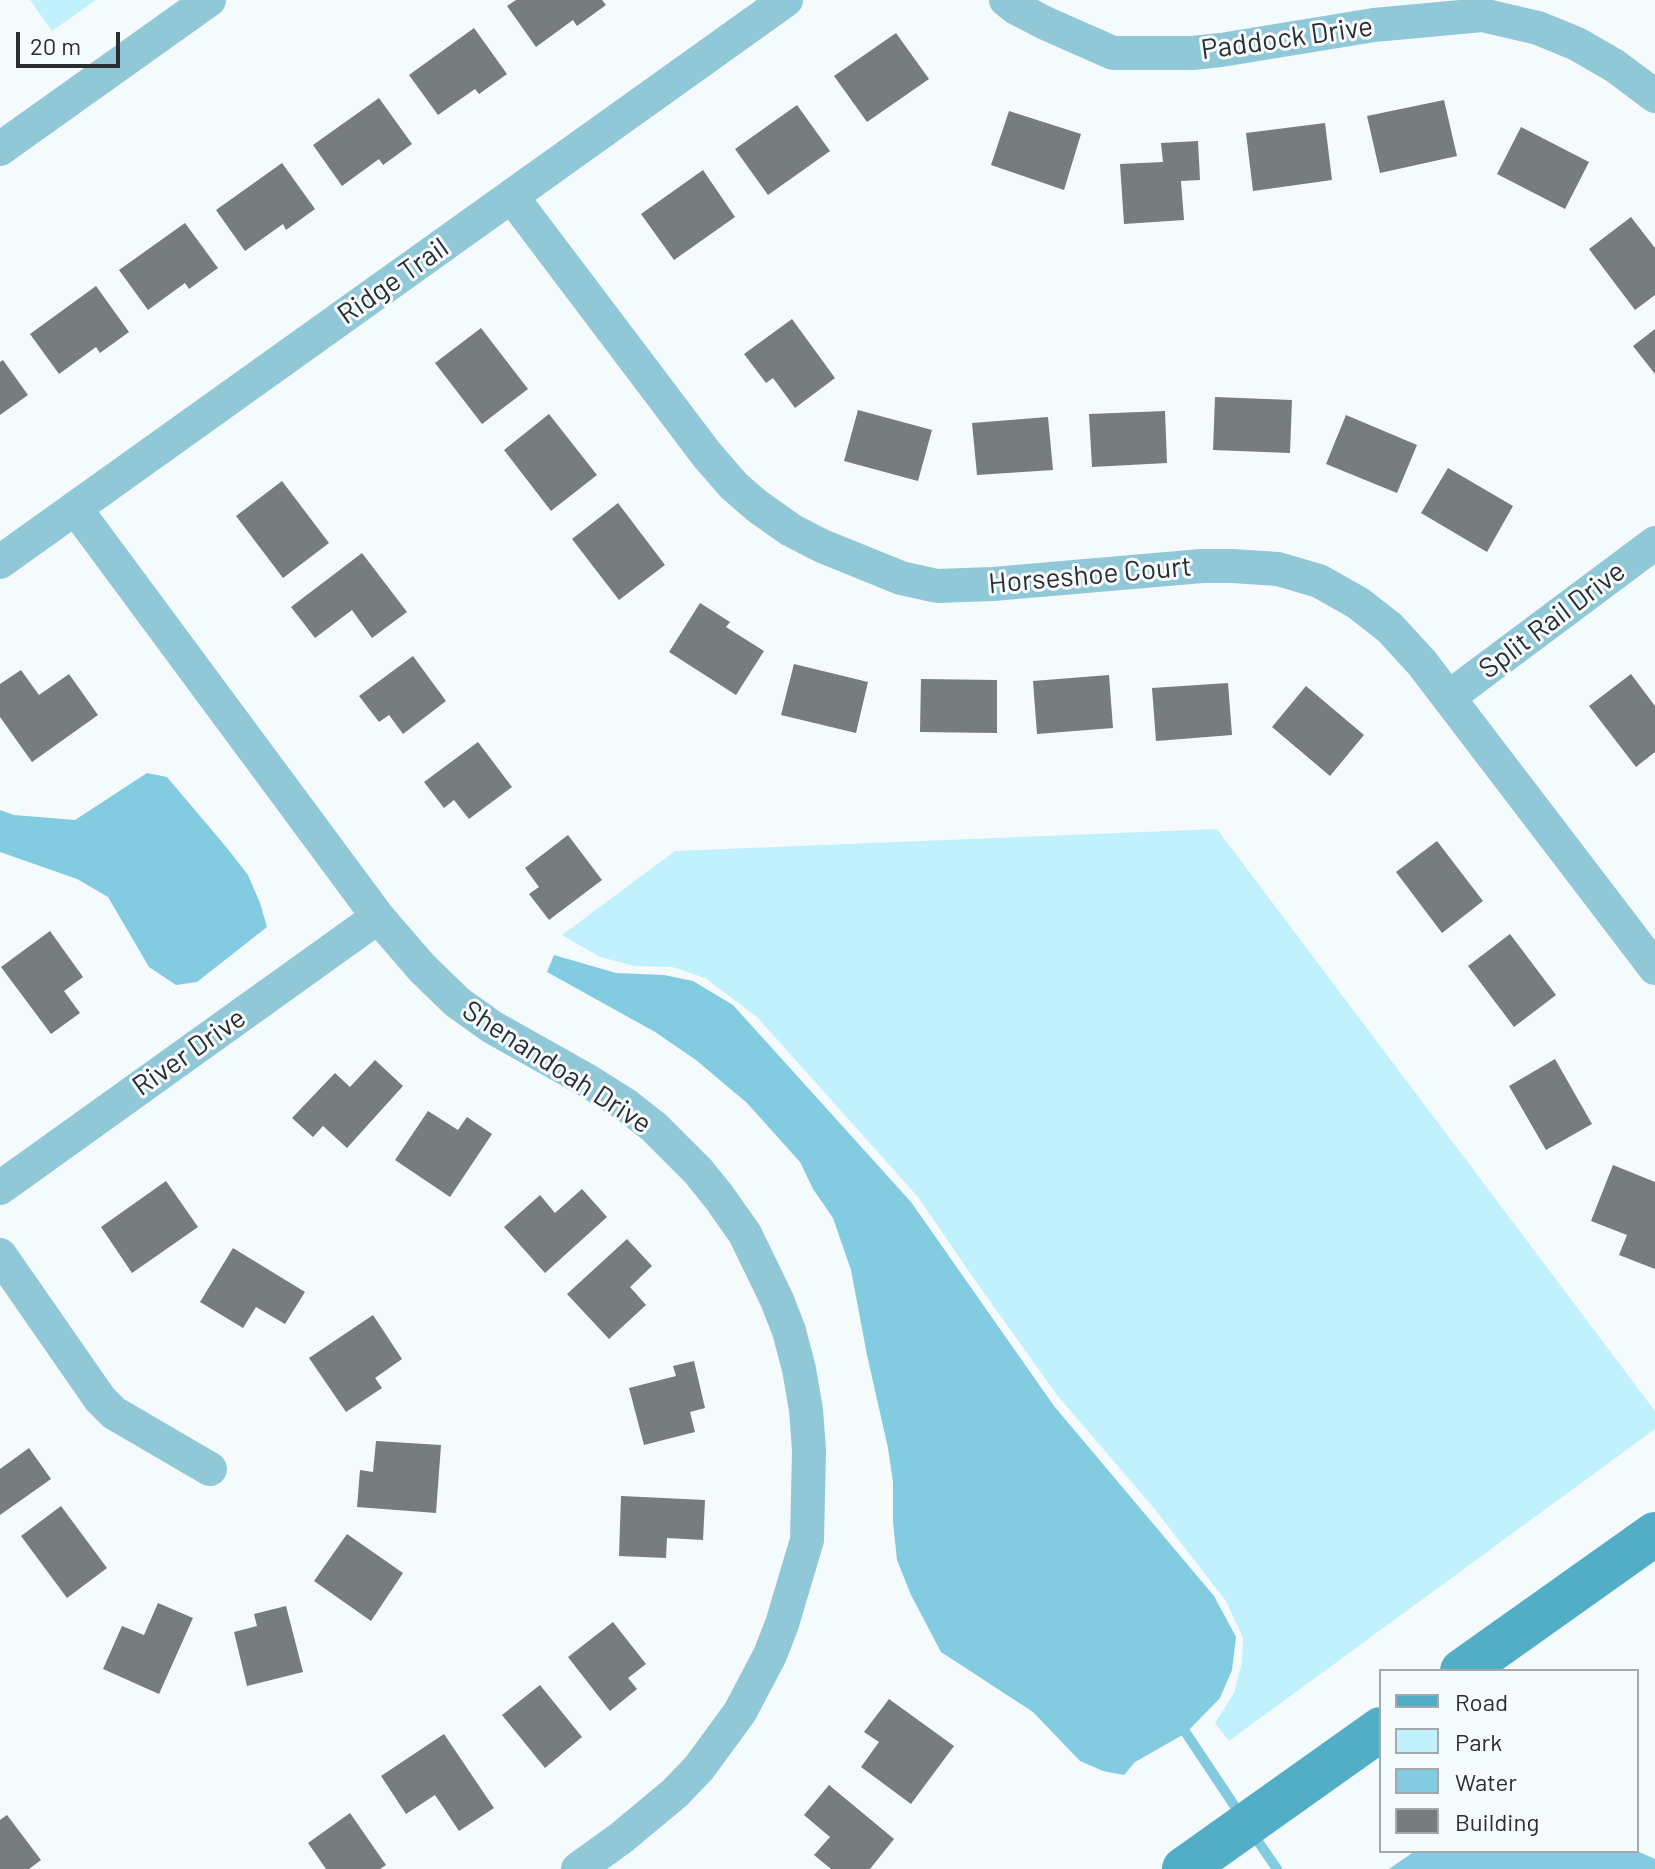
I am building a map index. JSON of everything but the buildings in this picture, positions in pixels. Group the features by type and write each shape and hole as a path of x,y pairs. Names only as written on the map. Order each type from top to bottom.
{"main road":[{"path":"1465,1669 1655,1534"},
{"path":"1184,1869 1379,1730"}],"street":[{"path":"0,149 209,0"},
{"name":"Ridge Trail","path":"0,562 786,0"},
{"name":"Paddock Drive","path":"1006,0 1045,23 1113,53 1192,53 1374,25 1482,15 1538,28 1577,44 1615,66 1655,96"},
{"name":"Horseshoe Court","path":"512,197 707,455 734,486 791,530 811,540 901,578 937,586 1202,566 1278,569 1319,581 1358,603 1390,628 1422,663 1655,968"},
{"name":"Shenandoah Drive","path":"75,508 378,917 422,968 457,1002 492,1027 588,1081 654,1127 698,1171 745,1234 789,1331 806,1410 809,1450 807,1540 770,1655 740,1712 699,1768 675,1793 578,1869"},
{"name":"Split Rail Drive","path":"1449,697 1655,543"},
{"name":"River Drive","path":"0,1188 378,917"},
{"path":"0,1255 100,1399 114,1413 210,1469"}],"green space":[{"path":"30,0 96,0 52,31"},
{"path":"1217,829 1655,1411 1655,1429 1229,1741 1215,1723 1234,1693 1242,1662 1243,1638 1226,1601 1153,1507 1057,1395 918,1197 757,1017 705,978 672,967 634,966 600,957 562,935 675,851"}],"water":[{"path":"147,773 167,777 227,848 248,875 267,927 197,982 176,985 149,967 108,897 77,879 0,852 0,810 14,815 75,820"},
{"path":"554,955 616,973 664,975 693,981 733,1005 911,1202 1054,1406 1214,1596 1236,1637 1232,1670 1220,1698 1186,1733 1135,1762 1124,1775 1103,1771 1080,1761 1033,1712 941,1652 911,1595 897,1560 888,1448 851,1270 833,1218 813,1189 800,1162 747,1103 696,1060 655,1032 547,972"},
{"path":"1639,1852 1655,1859 1655,1869 1389,1869 1412,1853"}],"waterway":[{"path":"1186,1733 1242,1817"},
{"path":"1253,1834 1277,1869"}]}
